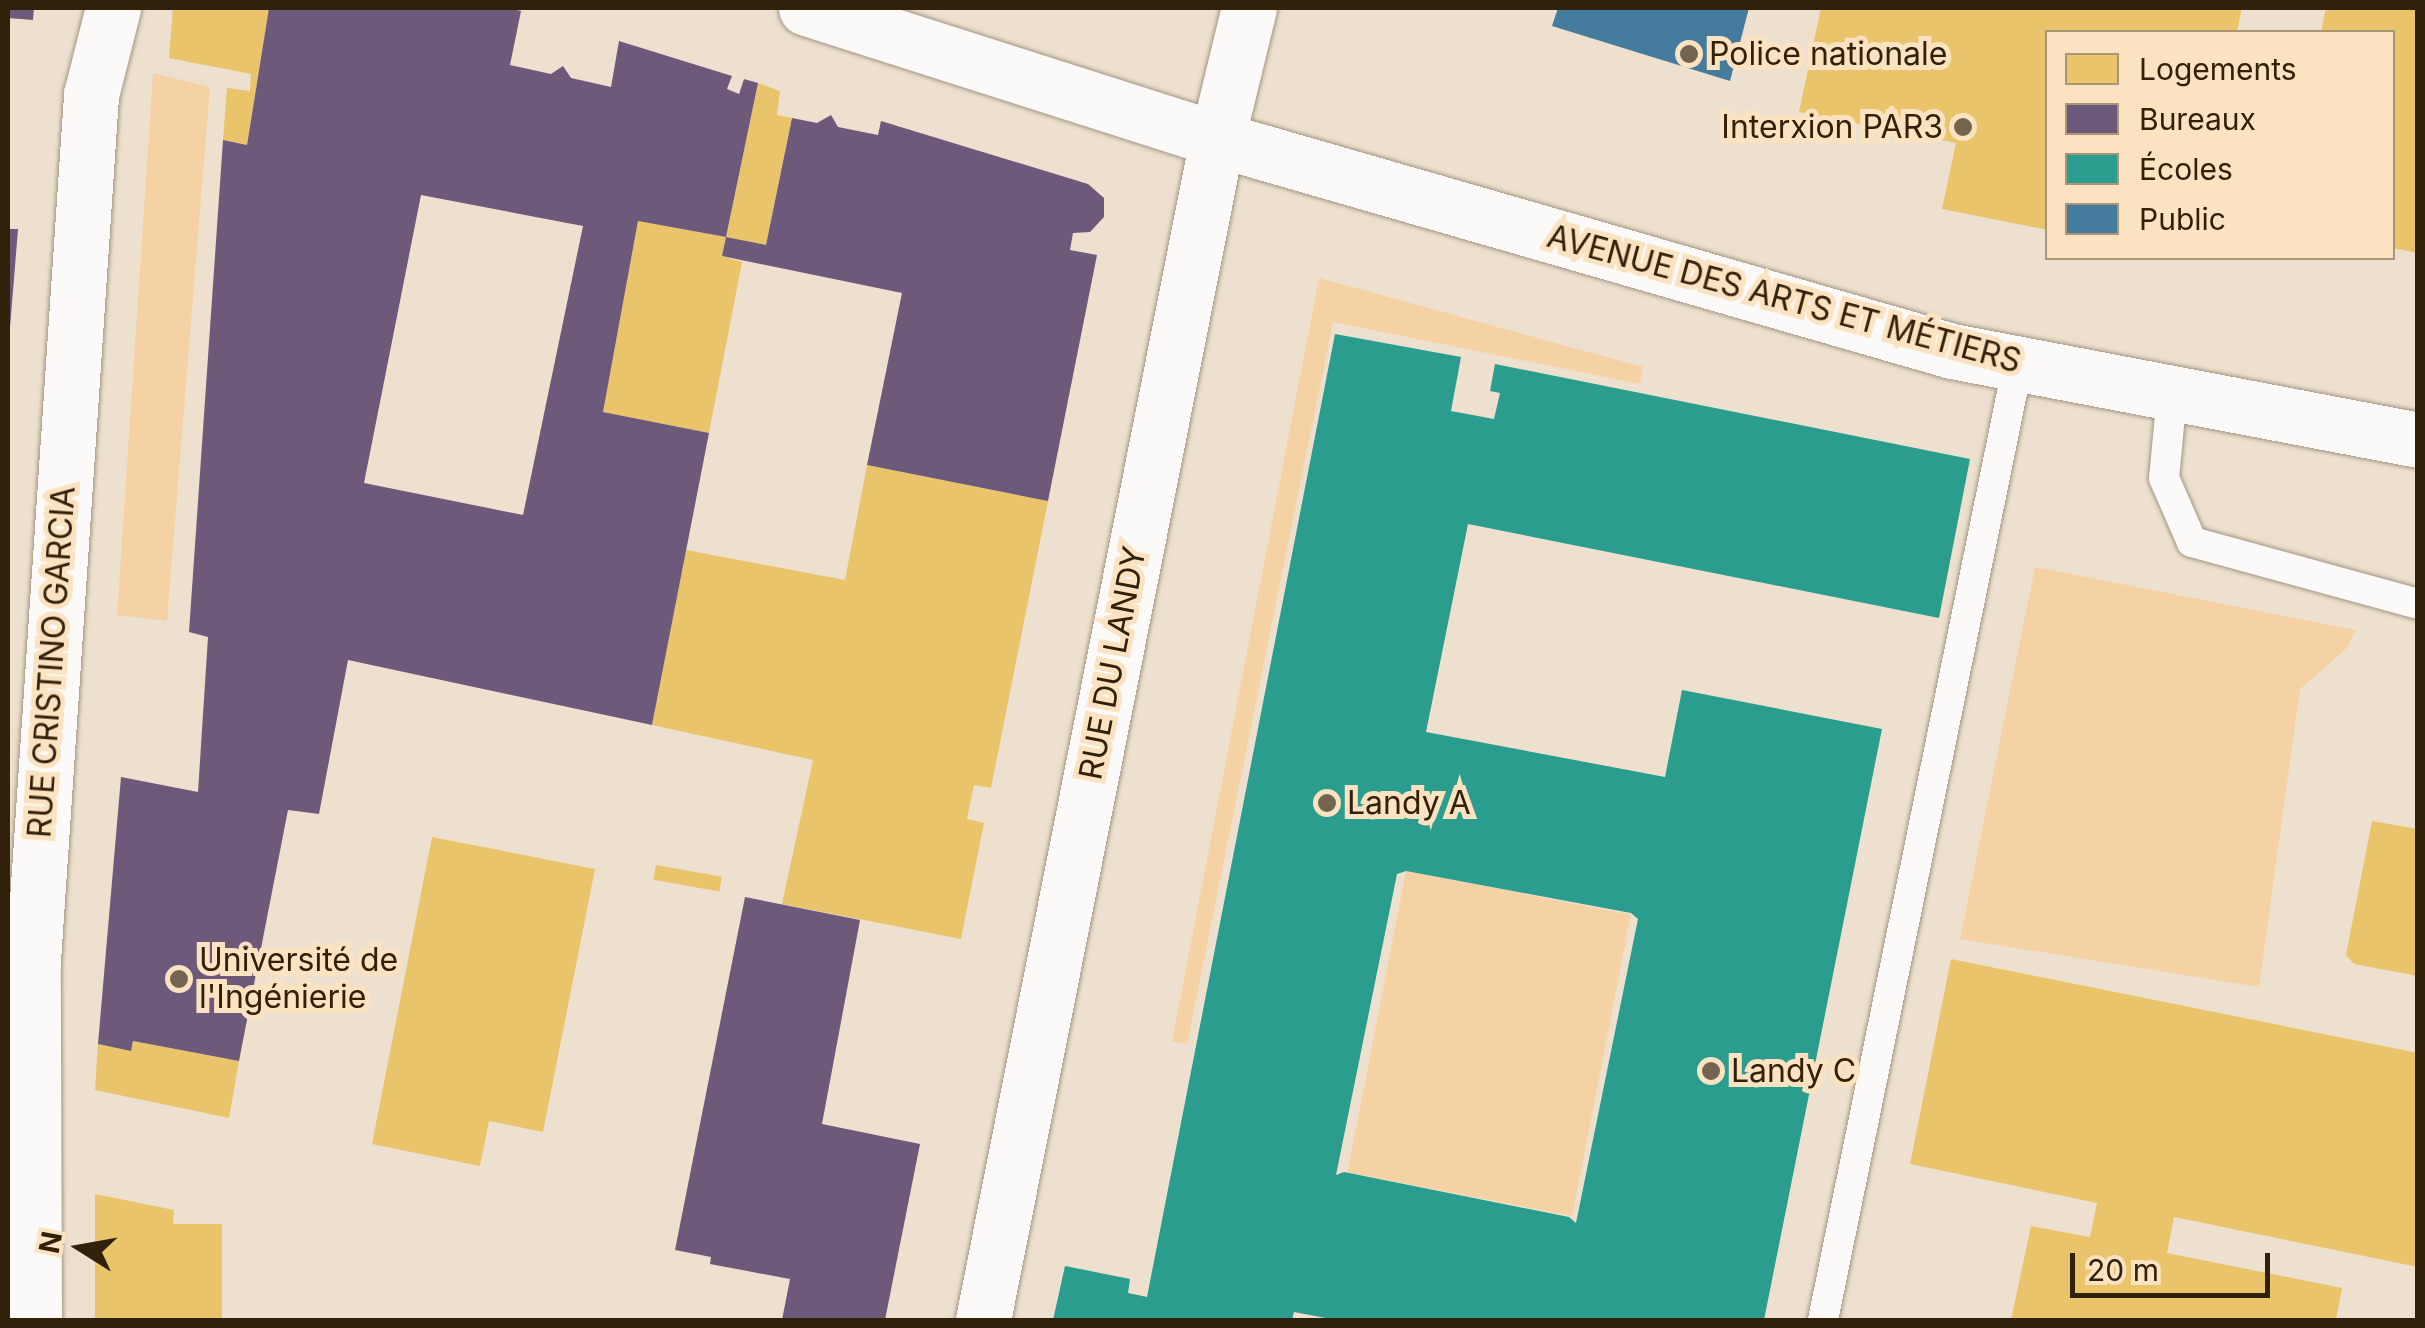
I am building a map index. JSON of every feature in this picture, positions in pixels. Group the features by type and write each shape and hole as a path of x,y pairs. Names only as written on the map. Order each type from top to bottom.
{"street":[{"name":"RUE CRISTINO GARCIA","path":"34,1320 36,921 92,95 113,8"},
{"name":"AVENUE DES ARTS ET MÉTIERS","path":"806,8 1217,139 1933,346 2418,440"},
{"name":"RUE DU LANDY","path":"983,1320 1217,139 1249,8"}],"lane":[{"path":"1823,1320 2018,363"},
{"path":"2172,394 2164,478 2192,542 2418,604"}],"shaded area":[{"path":"153,73 210,87 167,621 117,615"},
{"path":"1319,278 1643,367 1640,384 1333,322 1187,1044 1172,1041"},
{"path":"2035,567 2356,630 2347,648 2300,689 2259,987 1960,939"},
{"path":"1406,871 1631,915 1572,1216 1347,1172"}],"building: Logements":[{"path":"173,8 269,8 247,145 223,140 227,88 250,91 251,74 169,58"},
{"name":"Interxion PAR3","path":"1821,8 2242,8 2237,30 2045,30 2045,229 1942,209 1956,143 1799,112"},
{"path":"2326,8 2418,8 2418,253 2395,249 2395,30 2321,30"},
{"path":"758,83 780,91 777,115 792,118 766,245 726,237"},
{"path":"638,221 726,237 722,256 742,262 709,433 603,412"},
{"path":"867,465 1048,501 991,788 974,785 967,819 984,823 961,939 782,904 813,760 652,725 686,550 845,580"},
{"path":"2372,821 2418,829 2418,976 2354,964 2346,955"},
{"path":"432,837 595,869 543,1132 489,1121 480,1166 372,1144"},
{"path":"656,865 722,877 719,891 653,880"},
{"path":"1951,959 2418,1053 2418,1267 2174,1217 2167,1253 2342,1288 2336,1320 2011,1320 2031,1226 2090,1237 2097,1203 1910,1164"},
{"path":"133,1041 239,1061 229,1118 95,1090 98,1044 131,1051"},
{"path":"95,1194 174,1210 173,1224 222,1224 222,1320 95,1320"}],"building: Bureaux":[{"path":"8,8 34,8 33,20 8,18"},
{"path":"269,8 509,8 521,11 510,65 551,74 563,66 571,78 611,87 619,41 732,76 727,89 739,94 744,79 758,83 726,237 638,221 603,412 709,433 652,725 348,660 319,814 288,810 239,1061 133,1041 131,1051 98,1044 121,777 198,792 208,637 189,632 223,140 247,145","holes":["421,195 583,226 523,515 364,483"]},
{"path":"831,115 838,127 878,135 881,121 1088,184 1104,198 1104,217 1090,232 1073,233 1070,250 1097,255 1048,501 867,465 902,293 722,256 726,237 766,245 792,118 817,123"},
{"path":"8,229 18,229 10,328 8,328"},
{"path":"745,897 860,920 822,1124 920,1144 885,1320 782,1320 790,1279 710,1264 711,1257 675,1250"}],"building: Écoles":[{"path":"1335,334 1461,357 1451,411 1494,419 1500,393 1490,391 1495,364 1970,459 1939,618 1468,524 1426,732 1665,777 1682,690 1882,729 1764,1320 1336,1320 1294,1312 1292,1320 1053,1320 1065,1266 1130,1279 1128,1293 1147,1297","holes":["1406,871 1631,913 1638,919 1576,1223 1569,1217 1344,1172 1336,1175 1397,874"]}],"building: Public":[{"name":"Police nationale","path":"1558,8 1749,8 1730,81 1552,26"}],"place":[{"name":"Police nationale","path":"1689,54"},
{"name":"Interxion PAR3","path":"1963,127"},
{"name":"Landy A","path":"1327,803"},
{"name":"Université de l'Ingénierie","path":"179,979"},
{"name":"Landy C","path":"1711,1071"}]}
